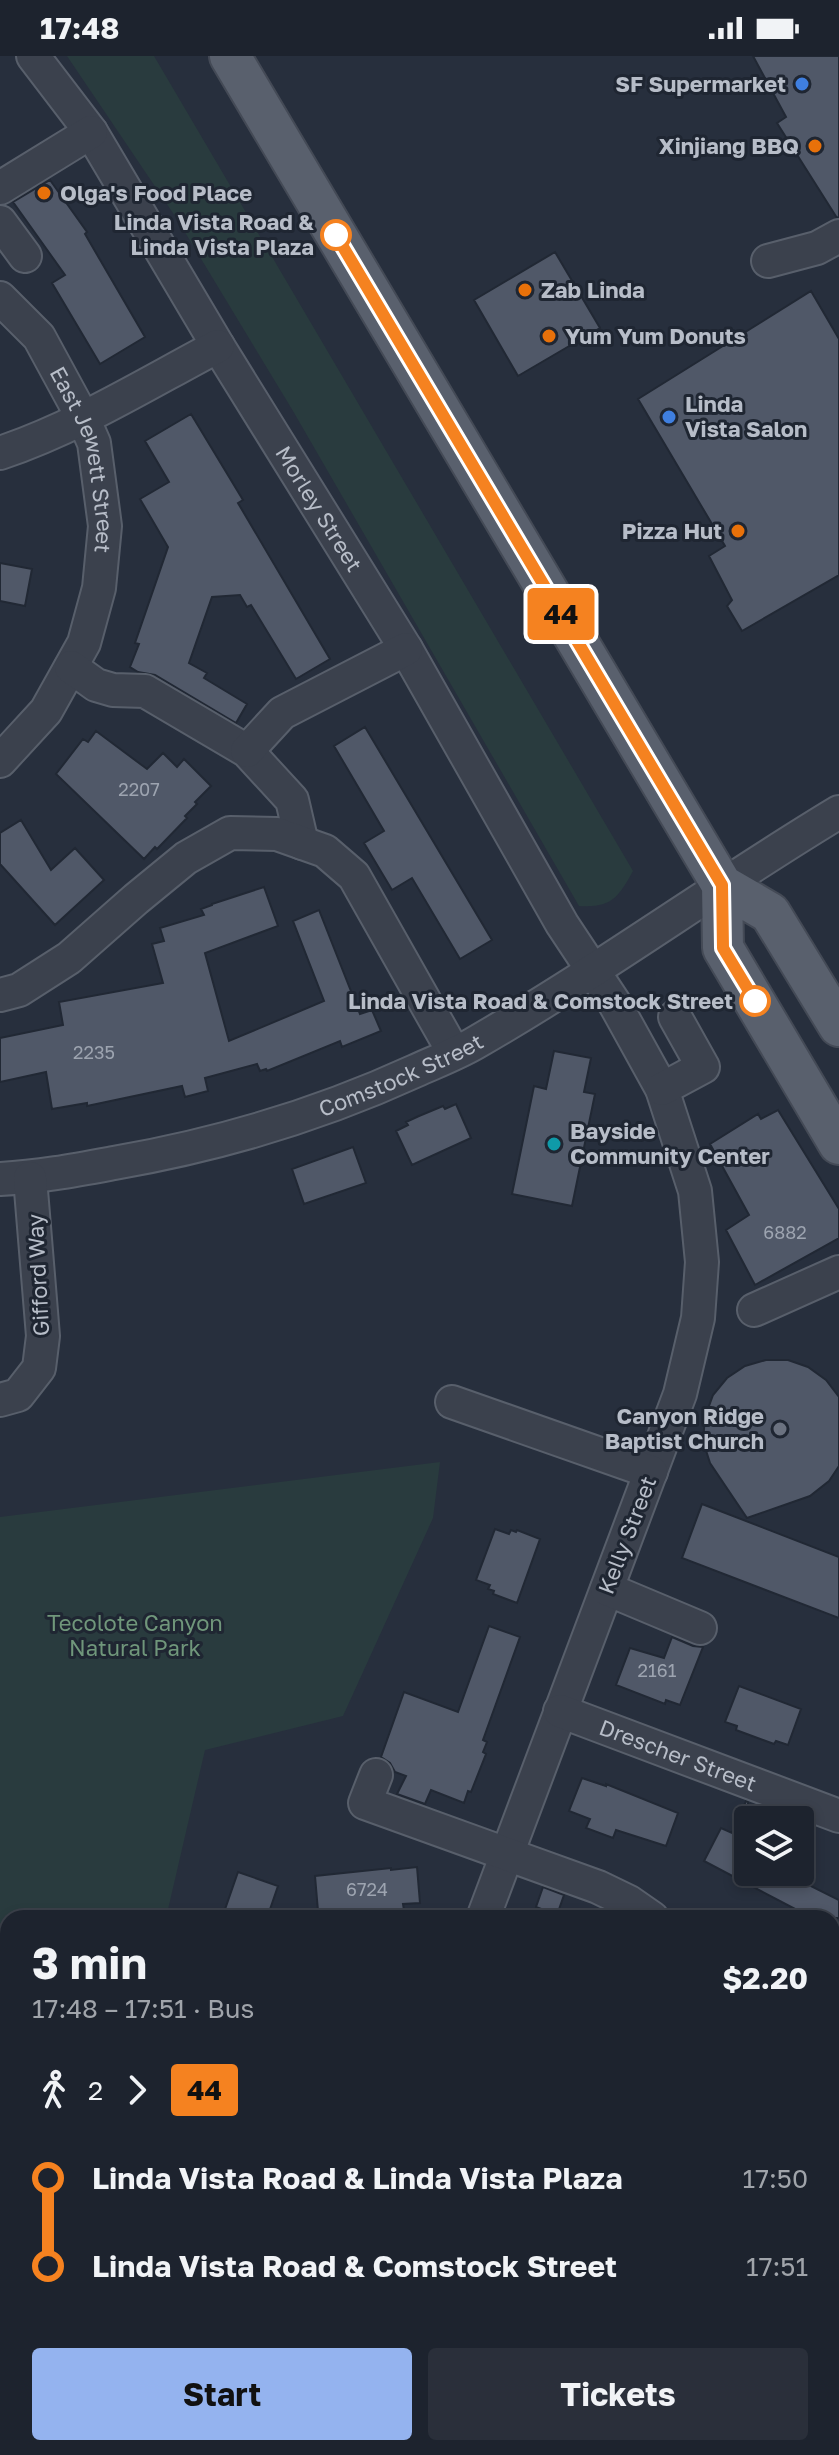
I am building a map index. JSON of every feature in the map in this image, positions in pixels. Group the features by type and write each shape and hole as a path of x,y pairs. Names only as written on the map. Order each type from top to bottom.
{"main road":[{"path":"230,56 722,885 770,913 839,1026"},
{"path":"722,885 723,948 839,1144"}],"street":[{"name":"Morley Street","path":"33,56 91,132 218,346 406,649 562,924 593,969"},
{"path":"0,188 91,132"},
{"path":"0,222 25,256"},
{"path":"768,261 817,248 839,236"},
{"name":"East Jewett Street","path":"0,298 39,337 83,418 94,443 105,526 99,588 78,655 46,711 0,761"},
{"path":"0,453 42,439 218,346"},
{"path":"247,751 282,713 406,649"},
{"path":"78,655 96,685 113,690 145,691 247,751 292,800 302,843"},
{"name":"Comstock Street","path":"15,1178 170,1153 272,1127 365,1094 473,1044 672,921 722,885 838,816"},
{"path":"0,995 19,990 69,958 186,858 230,833 277,834 325,851 354,876 454,1053"},
{"name":"Kelly Street","path":"486,1910 680,1394 698,1318 702,1262 695,1191 662,1089 593,969"},
{"path":"662,1089 703,1067 675,1017"},
{"name":"Gifford Way","path":"0,1400 18,1395 39,1368 43,1336 15,1178"},
{"path":"754,1310 839,1272"},
{"path":"452,1402 651,1472"},
{"path":"607,1589 700,1628"},
{"name":"Drescher Street","path":"560,1711 839,1816"},
{"path":"376,1775 365,1803 598,1887 640,1910"}],"green space":[{"path":"67,56 154,56 633,871 618,894 606,903 579,906 293,411 177,219"},
{"name":"Tecolote Canyon Natural Park","path":"440,1462 433,1518 343,1716 205,1750 168,1910 0,1910 0,1517"}],"building":[{"path":"753,56 839,56 839,217 777,123 786,117"},
{"path":"50,180 87,232 85,234 145,337 100,364 52,283 65,275 13,202"},
{"path":"555,252 600,328 518,376 474,300"},
{"path":"811,291 839,339 839,575 742,631 727,606 732,600 709,556 725,546 638,399"},
{"path":"191,414 243,500 238,503 330,659 296,679 251,605 247,607 240,595 212,597 189,663 207,673 204,678 247,704 236,723 155,675 130,667 139,644 135,643 168,547 140,499 169,482 145,441"},
{"path":"0,563 32,569 25,606 0,601"},
{"path":"365,727 492,940 460,959 412,878 392,890 364,843 384,831 334,746"},
{"path":"96,731 147,769 163,753 177,767 184,759 211,786 195,802 197,804 185,816 187,818 144,859 56,774 83,739 88,742"},
{"path":"21,820 51,870 75,848 104,880 55,925 0,864 0,833"},
{"path":"264,887 278,926 205,953 229,1041 324,1001 293,921 319,910 360,1014 372,1010 381,1031 342,1047 340,1041 267,1071 260,1071 257,1064 205,1078 208,1091 185,1097 182,1086 87,1106 87,1103 52,1109 46,1072 0,1082 0,1038 63,1025 59,1002 163,983 152,944 164,941 160,928 204,915 201,909"},
{"name":"Bayside Community Center","path":"554,1051 591,1058 584,1092 595,1094 572,1206 512,1194 534,1086 546,1089"},
{"path":"456,1104 471,1138 412,1165 396,1131 419,1116"},
{"path":"778,1110 839,1209 839,1238 755,1285 726,1230 749,1215 710,1144 758,1114 761,1119"},
{"path":"353,1147 366,1183 304,1204 292,1169"},
{"path":"766,1360 788,1360 808,1367 826,1380 839,1397 839,1466 829,1481 810,1496 747,1518 710,1463 703,1441 705,1417 713,1395 727,1378 745,1366"},
{"path":"702,1504 839,1557 839,1618 682,1558"},
{"path":"495,1529 509,1534 511,1530 517,1530 540,1539 517,1603 493,1594 494,1591 488,1589 490,1585 476,1580"},
{"path":"489,1626 520,1637 483,1740 487,1742 483,1752 486,1754 471,1792 468,1791 464,1803 431,1790 425,1804 397,1794 406,1776 395,1772 390,1763 381,1757 404,1692 458,1712"},
{"path":"672,1637 703,1647 680,1705 666,1700 665,1704 616,1685 630,1648 664,1658"},
{"path":"739,1686 801,1709 788,1745 776,1741 774,1744 736,1730 737,1726 725,1722"},
{"path":"582,1778 606,1784 678,1813 666,1846 616,1830 613,1838 586,1828 590,1819 569,1811"},
{"path":"721,1828 732,1833 734,1828 734,1877 704,1861"},
{"path":"417,1867 420,1903 403,1904 404,1910 318,1910 315,1876"},
{"path":"238,1872 278,1886 270,1910 225,1910"},
{"path":"752,1886 811,1886 839,1900 839,1910 797,1910"},
{"path":"543,1887 564,1895 559,1910 536,1907"}],"bus line":[{"name":"44","path":"336,235 722,885 723,948 755,1001"}],"place":[{"name":"SF Supermarket","path":"802,84"},
{"name":"Xinjiang BBQ","path":"815,146"},
{"name":"Olga's Food Place","path":"44,193"},
{"name":"Linda Vista Road & Linda Vista Plaza","path":"336,235"},
{"name":"Zab Linda","path":"525,290"},
{"name":"Yum Yum Donuts","path":"549,336"},
{"name":"Linda Vista Salon","path":"669,417"},
{"name":"Pizza Hut","path":"738,531"},
{"name":"Linda Vista Road & Comstock Street","path":"755,1001"},
{"name":"Bayside Community Center","path":"554,1144"},
{"name":"Canyon Ridge Baptist Church","path":"780,1429"}]}
